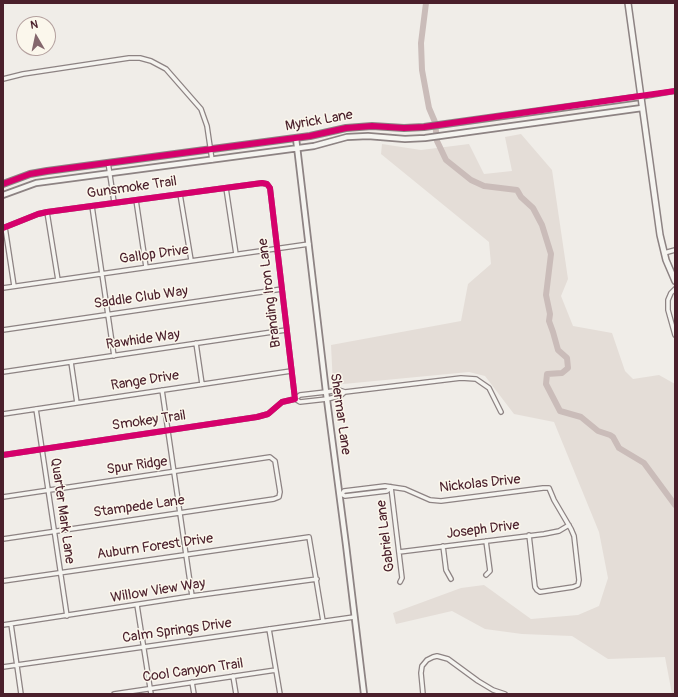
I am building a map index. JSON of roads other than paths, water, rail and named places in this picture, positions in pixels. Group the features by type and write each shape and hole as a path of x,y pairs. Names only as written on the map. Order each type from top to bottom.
{"main road":[{"path":"628,3 660,235 664,253 675,281"}],"street":[{"path":"3,79 23,74 129,58 148,59 166,69 201,110 208,126 212,160"},
{"path":"640,97 675,91"},
{"name":"Myrick Lane","path":"3,184 37,172 296,138 353,127 424,127 640,97"},
{"name":"Myrick Lane","path":"3,196 36,183 314,146 354,136 405,139 425,138 642,108"},
{"name":"Shermar Lane","path":"296,138 326,392 341,494 364,694"},
{"path":"108,162 114,202"},
{"name":"Gunsmoke Trail","path":"4,228 38,214 47,212 262,183 267,184"},
{"name":"Branding Iron Lane","path":"267,184 270,188 294,399"},
{"path":"226,188 236,254"},
{"path":"180,194 191,260"},
{"path":"136,200 146,267"},
{"path":"92,206 114,356"},
{"path":"47,212 58,280"},
{"path":"4,228 14,286"},
{"name":"Gallop Drive","path":"3,288 309,244"},
{"path":"664,253 675,250"},
{"name":"Saddle Club Way","path":"3,330 282,289"},
{"path":"675,289 671,293 668,300 668,310 675,335"},
{"name":"Rawhide Way","path":"3,372 286,330"},
{"path":"196,343 202,384"},
{"path":"71,362 77,403"},
{"name":"Range Drive","path":"3,414 291,371"},
{"path":"345,392 461,378 476,379 489,388 501,412"},
{"path":"162,390 192,596"},
{"name":"Smokey Trail","path":"3,455 261,416 270,412 282,402 294,399 300,395 339,390 345,392"},
{"name":"Smokey Trail","path":"294,399 300,402 327,399 340,396 345,392"},
{"name":"Quarter Mark Lane","path":"36,409 67,616"},
{"name":"Spur Ridge","path":"3,497 270,457 274,459 276,464 280,492 279,497"},
{"name":"Nickolas Drive","path":"341,494 344,496 387,491 391,487 411,491 430,500 441,500 549,488 554,500 569,525"},
{"name":"Gabriel Lane","path":"391,487 402,578 400,582"},
{"name":"Stampede Lane","path":"3,539 274,499 279,497"},
{"path":"529,535 535,587 537,590 540,592 573,587 578,585 579,580 574,541 569,525"},
{"name":"Joseph Drive","path":"399,552 559,531 569,525"},
{"name":"Auburn Forest Drive","path":"3,581 310,537 317,579"},
{"path":"486,541 490,572 486,575"},
{"path":"443,546 446,570 451,579"},
{"path":"317,579 323,621"},
{"name":"Willow View Way","path":"3,625 192,596 317,579"},
{"path":"137,605 151,694"},
{"name":"Calm Springs Drive","path":"3,668 143,646 354,617"},
{"path":"11,624 21,694"},
{"path":"270,629 280,694"},
{"path":"424,694 421,673 422,666 426,660 437,656 448,659 478,681 496,692 505,694"},
{"name":"Cool Canyon Trail","path":"114,694 276,670"},
{"path":"233,676 236,694"},
{"path":"192,682 194,694"}],"waterway":[{"path":"426,3 421,43 422,70 429,108 435,122 437,141 446,160 471,180 484,186 517,190 521,197 533,208 542,225 551,254 546,295 550,314 549,321 558,350 567,358 568,368 562,373 547,374 546,384 560,411 581,417 598,431 613,437 619,448 644,463 675,505"}]}
